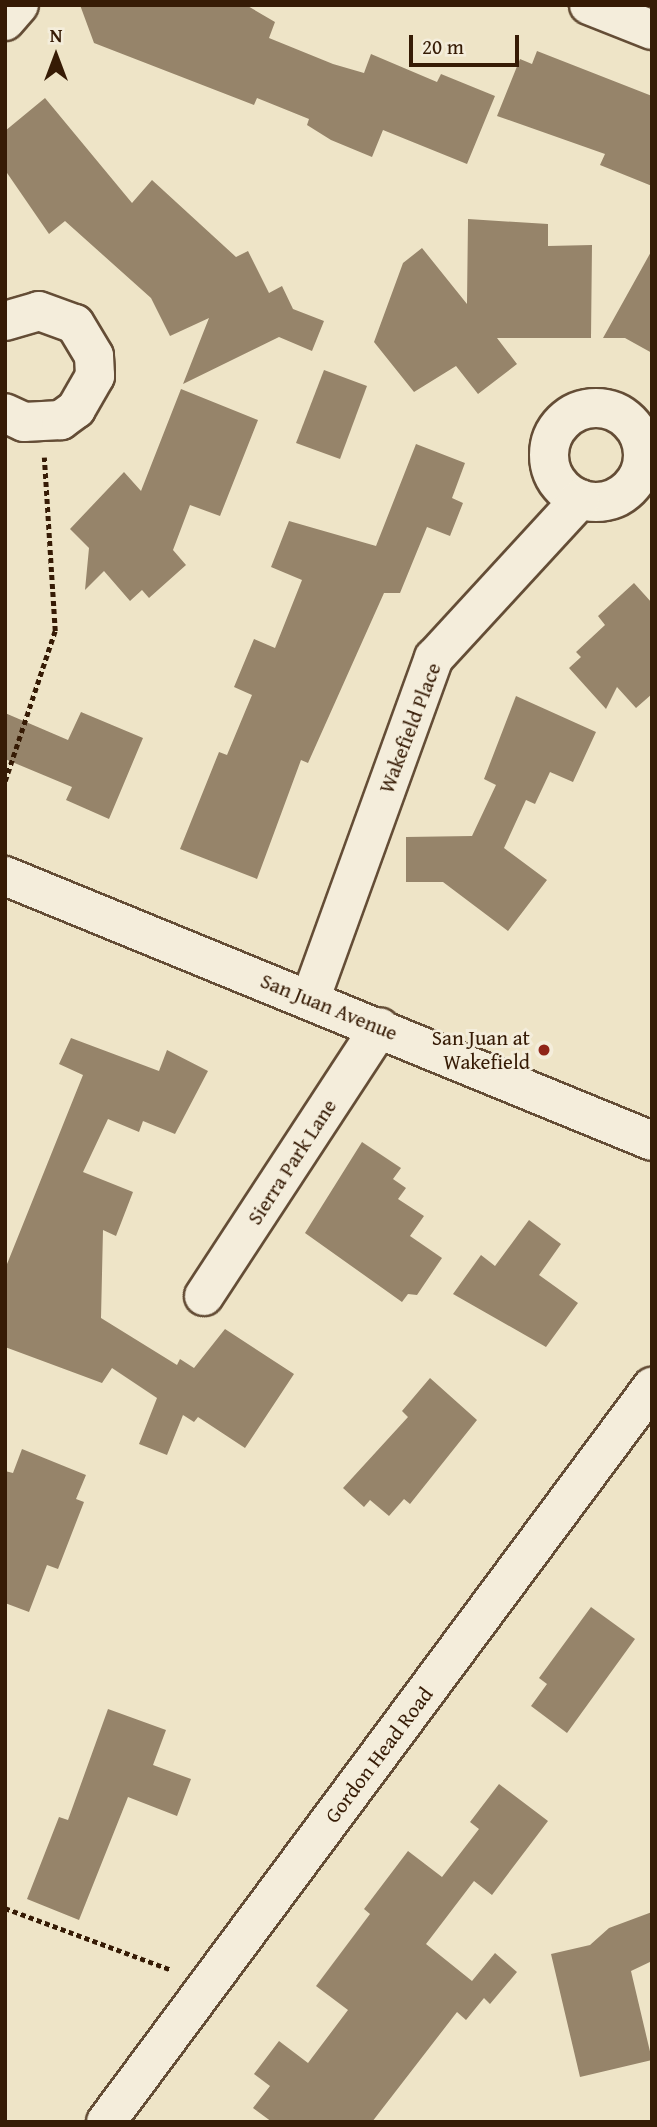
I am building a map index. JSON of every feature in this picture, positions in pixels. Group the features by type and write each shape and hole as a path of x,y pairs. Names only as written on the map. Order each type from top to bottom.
{"street":[{"path":"5,20 19,5"},
{"path":"589,5 652,30"},
{"path":"5,321 39,311 58,314 75,324 94,356 94,376 76,409 42,424 5,413"},
{"name":"Wakefield Place","path":"310,1000 434,658 580,499"},
{"name":"San Juan Avenue","path":"5,876 380,1027 652,1141"},
{"name":"Sierra Park Lane","path":"204,1296 380,1027"},
{"name":"Gordon Head Road","path":"106,2122 652,1387"}],"path":[{"path":"5,781 55,631 42,424"},
{"path":"5,1908 209,1983"}],"building":[{"path":"80,5 246,5 275,22 269,38 333,64 364,73 371,54 437,82 441,74 495,96 467,164 383,130 372,157 331,140 307,125 309,119 257,98 254,105 94,43"},
{"path":"537,51 652,96 652,186 600,165 605,154 497,116 520,59 532,64"},
{"path":"45,98 132,203 152,180 236,257 248,251 269,293 282,286 293,309 324,321 312,351 279,337 183,384 209,318 170,336 151,298 65,221 49,234 5,170 5,131"},
{"path":"468,219 548,224 548,246 592,245 591,338 497,338 517,364 478,394 456,366 414,392 374,342 403,263 422,248 467,304"},
{"path":"652,250 652,353 625,338 603,338"},
{"path":"324,370 367,386 340,459 296,443"},
{"path":"181,389 258,420 220,516 190,505 173,550 186,565 149,598 142,590 130,601 104,571 85,590 89,548 70,529 124,472 141,491"},
{"path":"416,444 465,463 452,498 463,503 450,536 427,527 400,593 384,593 308,763 301,760 257,879 180,849 219,752 227,755 252,695 234,687 254,639 275,648 302,580 271,567 289,521 376,546"},
{"path":"634,583 652,603 652,694 636,708 617,687 606,709 569,668 581,657 576,652 605,625 598,616"},
{"path":"516,696 596,732 573,782 550,772 535,804 526,800 504,848 547,880 508,931 443,882 406,882 406,837 472,836 496,785 484,779"},
{"path":"81,712 143,738 109,819 66,800 72,787 5,759 5,713 68,740"},
{"path":"71,1038 159,1071 167,1050 208,1071 175,1134 143,1121 139,1132 108,1119 83,1172 133,1192 116,1236 103,1230 101,1318 177,1365 180,1359 194,1368 225,1329 294,1374 245,1448 198,1417 194,1422 183,1415 167,1455 139,1444 157,1398 112,1368 102,1383 5,1347 5,1269 83,1075 59,1064"},
{"path":"362,1142 401,1168 393,1179 406,1188 398,1199 424,1216 410,1236 442,1258 417,1295 408,1294 402,1302 305,1233"},
{"path":"529,1220 561,1244 539,1275 578,1303 546,1347 453,1294 481,1255 495,1266"},
{"path":"430,1378 477,1420 410,1504 404,1499 389,1516 370,1500 364,1507 343,1488 408,1417 402,1411"},
{"path":"22,1449 86,1475 76,1499 84,1502 58,1569 47,1565 29,1612 5,1603 5,1471 13,1473"},
{"path":"591,1607 635,1639 567,1733 531,1706 547,1684 539,1678"},
{"path":"108,1709 166,1730 153,1765 191,1779 177,1816 128,1797 79,1920 27,1899 59,1817 68,1820"},
{"path":"499,1784 548,1821 492,1895 474,1881 426,1944 472,1981 495,1953 517,1972 490,2004 484,1998 466,2020 457,2012 372,2122 272,2122 253,2108 270,2086 254,2074 279,2041 308,2063 348,2010 316,1986 370,1914 364,1909 408,1851 442,1877 479,1829 470,1822"},
{"path":"652,1912 652,1961 631,1971 652,2060 580,2077 551,1954 590,1945 609,1928"}],"place":[{"name":"San Juan at Wakefield","path":"544,1050"}]}
